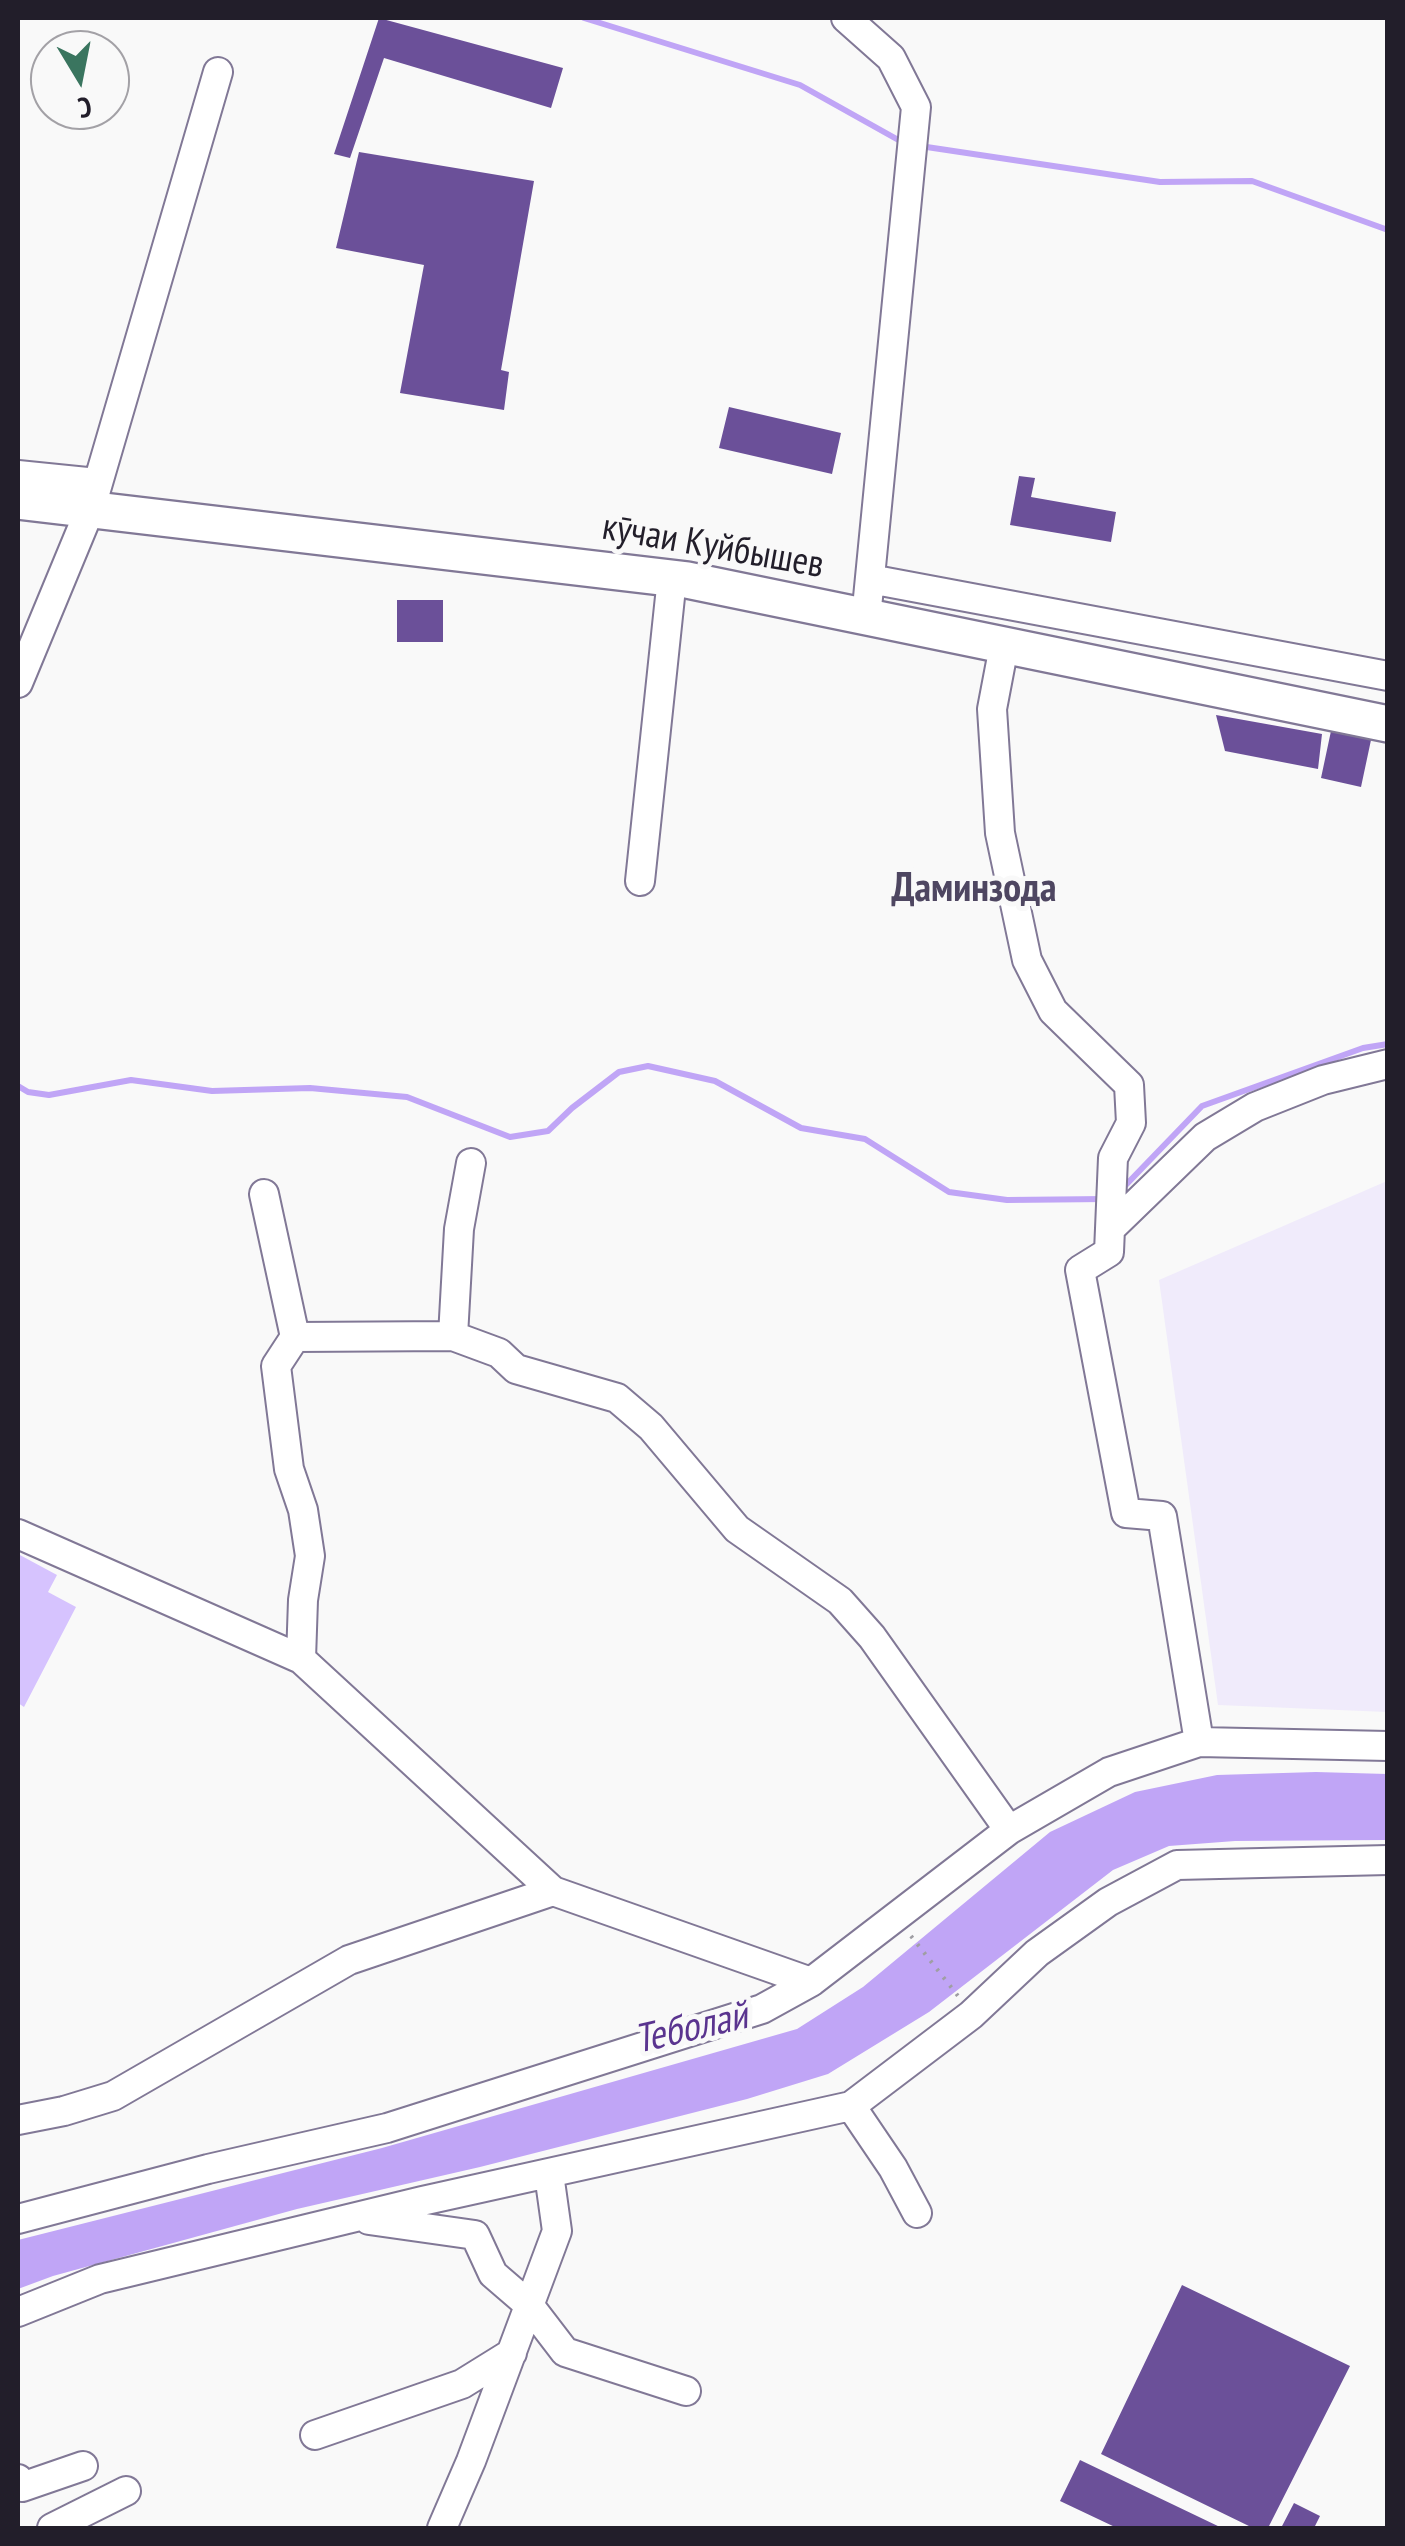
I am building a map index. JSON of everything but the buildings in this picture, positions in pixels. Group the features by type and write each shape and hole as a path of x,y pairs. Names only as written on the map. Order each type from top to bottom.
{"main road":[{"name":"кӯчаи Куйбышев","path":"18,501 94,495 672,578 1388,724"}],"street":[{"path":"846,18 891,58 916,107 866,618"},
{"path":"18,683 94,495 218,72"},
{"path":"18,476 94,495"},
{"path":"640,882 672,578"},
{"path":"870,579 1388,676"},
{"path":"1004,646 992,708 1000,833 1027,960 1053,1011 1129,1085 1131,1123 1113,1158 1109,1252 1080,1270 1126,1514 1162,1516 1199,1742"},
{"path":"1111,1207 1204,1136 1255,1107 1323,1080 1388,1064"},
{"path":"453,1336 458,1229 472,1163"},
{"path":"264,1194 295,1338 276,1366 289,1469 303,1510 310,1556 303,1600 301,1658"},
{"path":"295,1338 453,1336 499,1353 516,1369 618,1398 651,1427 737,1529 840,1601 872,1637 1010,1830"},
{"path":"18,1534 301,1658 552,1892 811,1982"},
{"path":"18,2219 387,2128 762,2009 811,1982 1010,1830 1108,1772 1199,1742 1388,1746"},
{"path":"18,2312 100,2279 851,2106 971,2014 1037,1953 1108,1902 1178,1865 1388,1860"},
{"path":"18,2120 112,2096 349,1960 552,1892"},
{"path":"851,2106 893,2168 917,2214"},
{"path":"442,2528 557,2230 549,2174"},
{"path":"354,2218 475,2235 493,2274 530,2305 565,2352 686,2391"},
{"path":"315,2435 462,2384 512,2353"},
{"path":"18,2480 22,2487 82,2466"},
{"path":"52,2528 126,2490"}],"path":[{"path":"906,1929 962,2002"}],"shaded area":[{"path":"1387,1181 1387,1712 1218,1705 1159,1280"},
{"path":"18,1554 57,1575 48,1592 76,1607 24,1707 18,1703"},
{"path":"1387,1774 1387,1840 1235,1841 1169,1846 1113,1870 929,2012 828,2074 747,2099 480,2167 297,2209 18,2289 18,2240 382,2148 797,2029 863,1987 1050,1832 1135,1792 1217,1775"}],"waterway":[{"path":"584,18 800,85 902,142"},
{"path":"920,146 1160,182 1252,181 1388,230"},
{"path":"1121,1190 1202,1106 1363,1048 1388,1044"},
{"path":"18,1086 49,1095 131,1080 212,1091 310,1088 407,1097 510,1137 548,1131 619,1072 648,1066 715,1081 801,1128 865,1139 949,1192 1007,1200 1106,1199"}],"district":[{"name":"Даминзода","path":"974,890"}],"water label":[{"name":"Теболай","path":"691,2029"}]}
